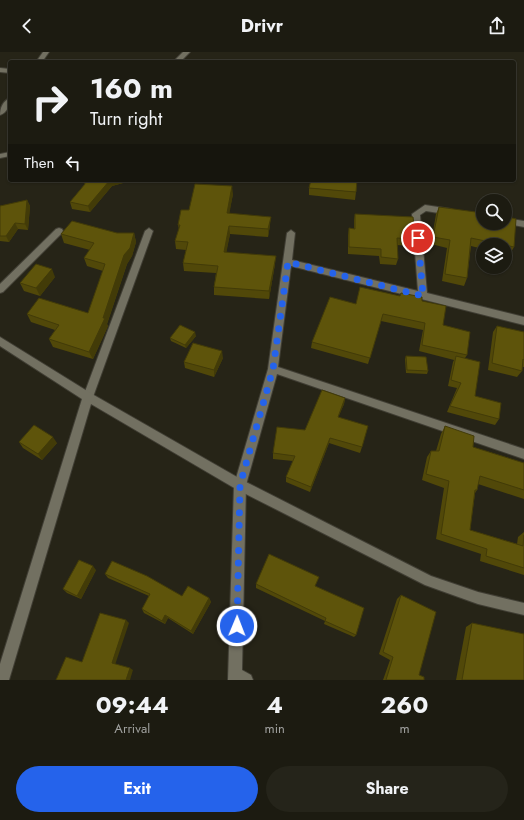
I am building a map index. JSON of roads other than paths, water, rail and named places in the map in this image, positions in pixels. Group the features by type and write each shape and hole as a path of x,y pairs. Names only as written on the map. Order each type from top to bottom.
{"street":[{"path":"178,60 187,52"},
{"path":"0,113 8,103"},
{"path":"423,296 416,214 425,208 461,214"},
{"path":"512,222 524,224"},
{"path":"0,290 59,231"},
{"path":"2,680 88,397 149,231"},
{"path":"239,678 240,485 273,369 291,233"},
{"path":"288,262 524,321"},
{"path":"0,340 88,397 240,485 429,581 478,598 524,609"},
{"path":"273,369 524,454"}]}
